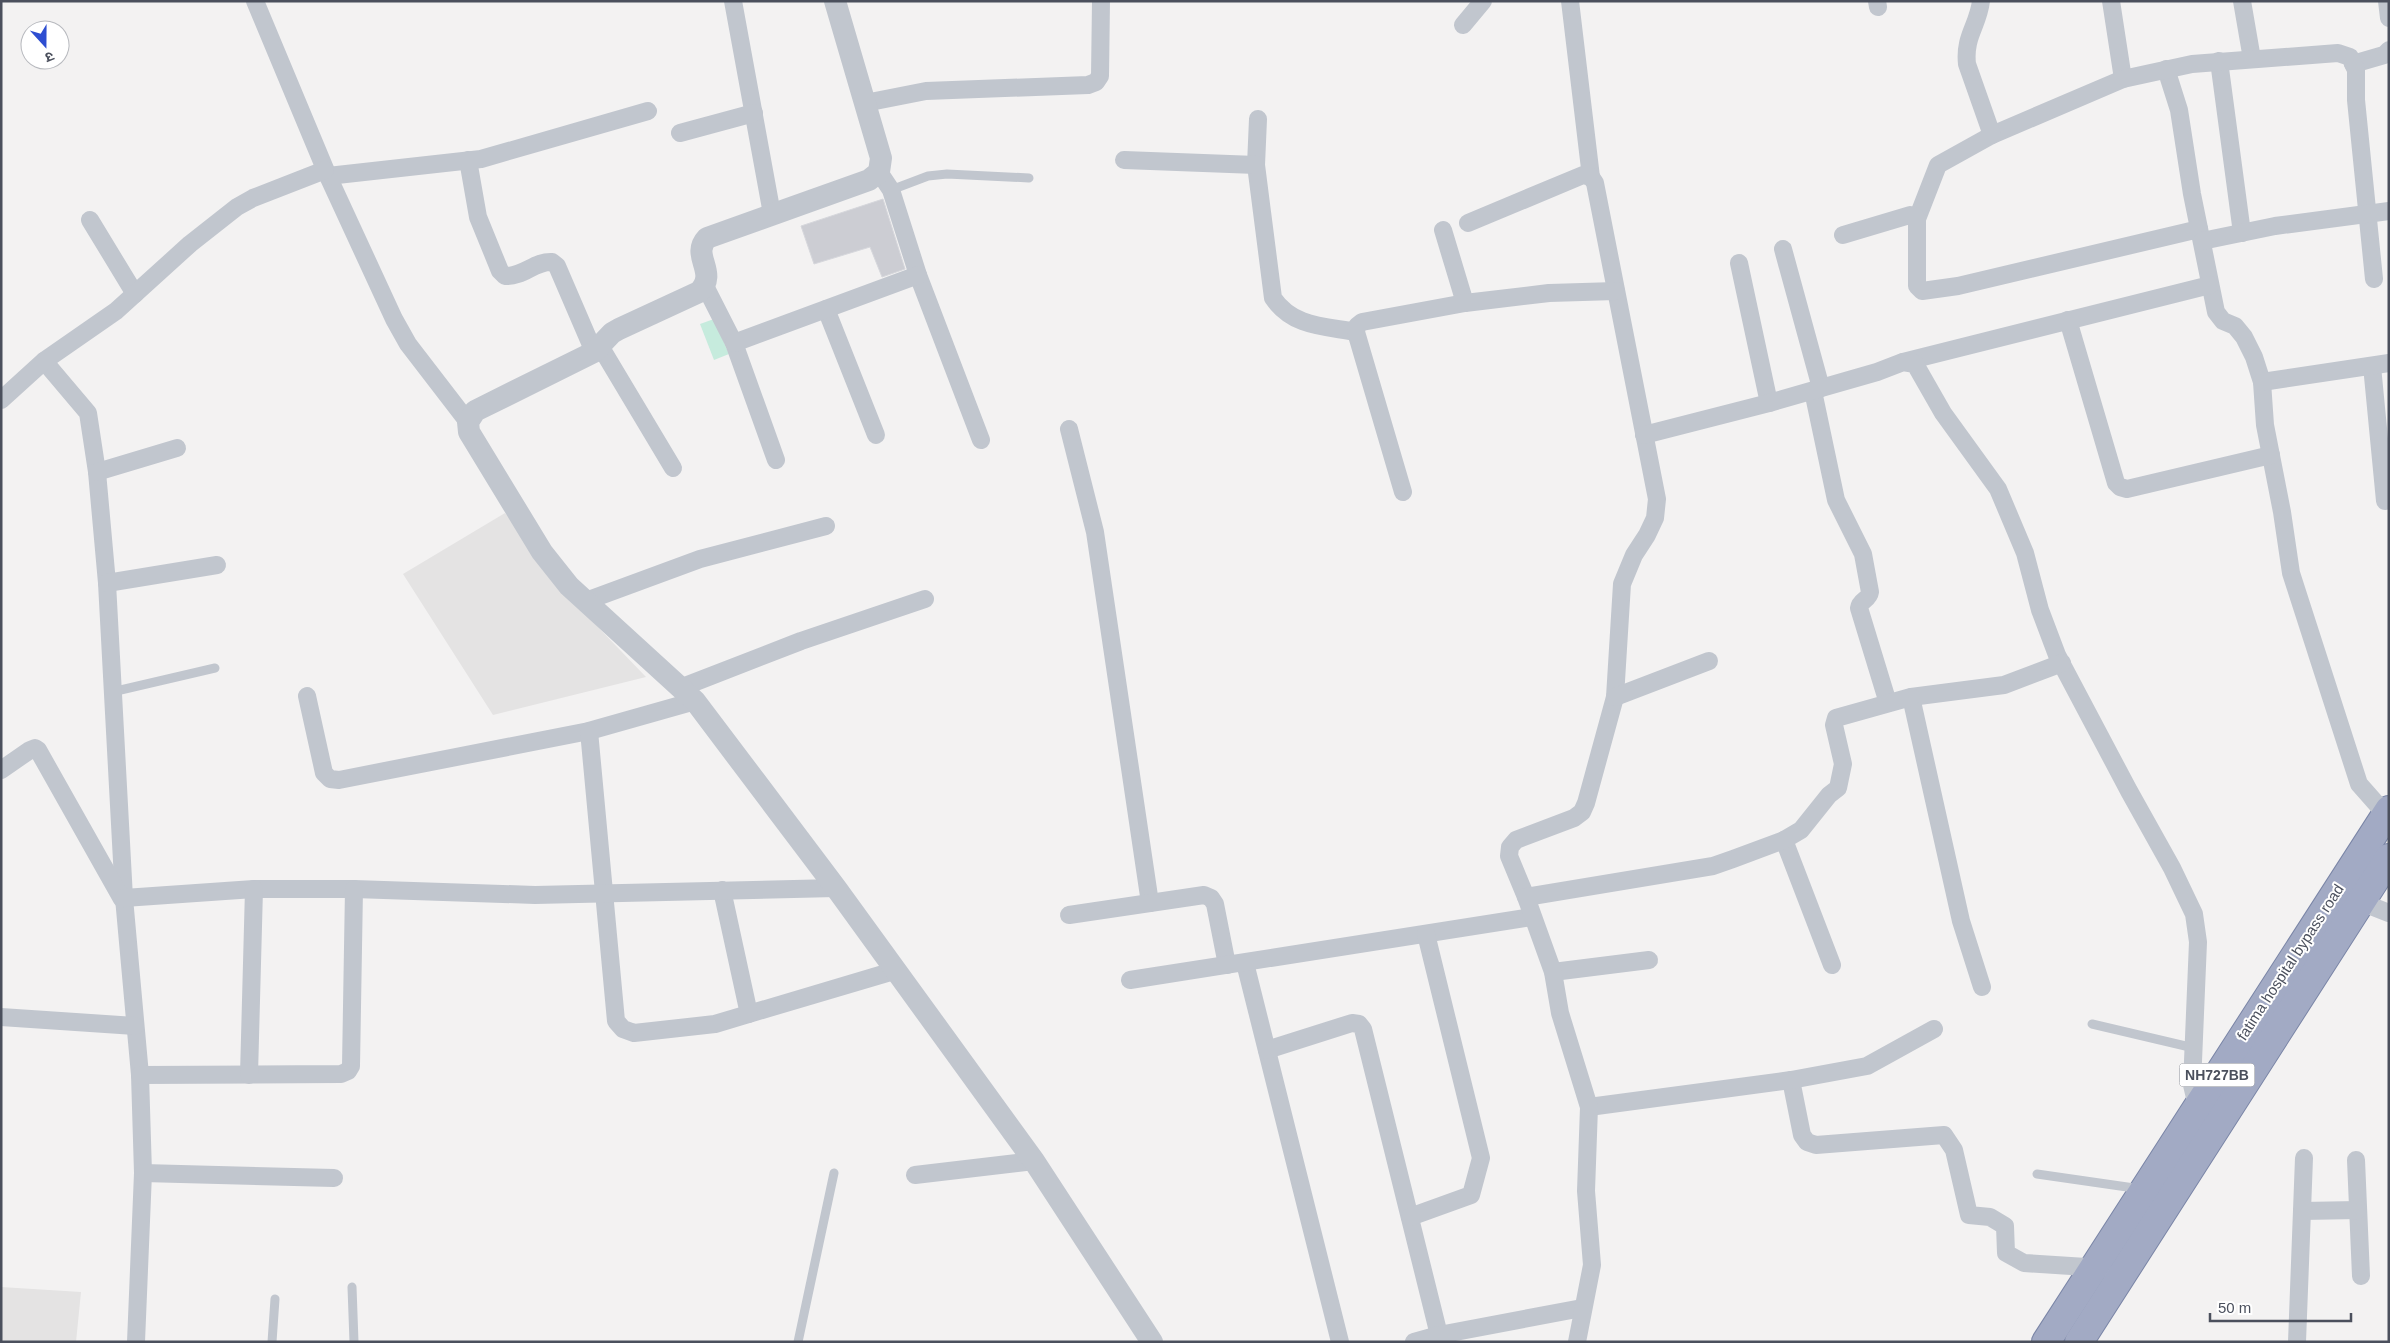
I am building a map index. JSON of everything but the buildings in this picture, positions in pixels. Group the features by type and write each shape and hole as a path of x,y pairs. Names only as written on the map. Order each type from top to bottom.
{"highway":[{"name":"fatima hospital bypass road","path":"2046,1342 2092,1267 2145,1190 2197,1106 2388,815"},
{"name":"fatima hospital bypass road","path":"2079,1342 2389,858"}],"street":[{"path":"255,1 326,173 402,334 468,422 469,432 542,552 569,586 687,695 897,970 1034,1161 1152,1342"},
{"path":"733,1 772,214"},
{"path":"835,1 881,158 885,181 918,275 981,440"},
{"path":"865,103 926,91 1088,85 1096,82 1100,76 1101,1"},
{"path":"1464,25 1483,1"},
{"path":"1570,1 1591,177 1595,183 1657,499 1655,518 1634,555 1622,584 1615,696 1582,812 1574,818 1516,840 1510,847 1509,856 1526,897 1552,972 1560,1013 1589,1107 1586,1191 1592,1265 1582,1308 1577,1342"},
{"path":"1982,1 1966,42 1966,52 1967,64 1992,135"},
{"path":"2111,1 2123,79"},
{"path":"2242,1 2252,59"},
{"path":"2387,1 2389,18"},
{"path":"2353,64 2384,55 2389,50"},
{"path":"2374,278 2368,214 2356,100 2356,70 2350,57 2338,53 2192,64 2123,79 1992,135 1938,165 1917,219 1917,286 1922,291 1958,286 2200,235 2242,233 2276,226 2368,214 2389,211"},
{"path":"2219,61 2242,233"},
{"path":"2166,70 2179,110 2200,235 2216,312 2223,321 2235,326 2244,337 2262,382 2265,424 2282,512 2291,573 2359,784 2388,815"},
{"path":"1,400 44,361 112,314 190,244 245,202 326,173 495,156 648,111"},
{"path":"680,134 754,113"},
{"path":"1258,119 1256,165 1273,298 1280,307 1300,321 1356,332"},
{"path":"468,160 478,217 500,271 506,276 514,277 545,261 552,262 557,266 597,349 673,468"},
{"path":"1124,160 1256,165"},
{"path":"1468,223 1583,175 1591,177"},
{"path":"468,422 475,412 597,349 612,333 699,292 705,286 708,278 701,252 702,244 707,238 870,180 885,181"},
{"path":"1843,235 1910,215 1915,216 1917,219"},
{"path":"90,220 135,294"},
{"path":"1443,230 1465,303"},
{"path":"1783,249 1817,389 1836,500 1863,554 1870,592 1868,598 1861,602 1859,608 1888,704"},
{"path":"1739,263 1769,403"},
{"path":"734,343 918,275"},
{"path":"1644,435 1769,403 1903,362 2210,285"},
{"path":"705,286 734,343 776,460"},
{"path":"1403,492 1356,332 1357,326 1362,322 1465,303 1549,293 1616,291"},
{"path":"826,309 876,435"},
{"path":"2068,320 2116,482 2120,487 2127,488 2271,455"},
{"path":"44,361 88,413 107,583 125,901 140,1075 143,1173 136,1342"},
{"path":"1903,362 1915,364 1943,413 1998,489 2025,553 2040,610 2062,663 2128,791 2172,868 2194,914 2198,942 2192,1084 2197,1106"},
{"path":"2262,382 2380,364 2385,500"},
{"path":"1069,430 1094,532 1150,903"},
{"path":"96,472 177,448"},
{"path":"586,601 700,559 826,526"},
{"path":"107,583 217,565"},
{"path":"307,696 324,773 330,779 339,780 589,731 687,695 801,641 924,598"},
{"path":"1615,696 1708,661"},
{"path":"1526,897 1713,866 1784,840 1801,830 1829,795 1838,788 1843,764 1834,725 1836,718 1911,697 2004,685 2062,663"},
{"path":"1911,697 1961,921 1982,987"},
{"path":"589,731 616,1021 623,1029 634,1033 714,1024 897,970"},
{"path":"1,770 30,750 35,748 38,750 125,901"},
{"path":"1784,840 1832,965"},
{"path":"125,901 254,889 354,889 535,895 836,888"},
{"path":"249,1075 254,889"},
{"path":"140,1075 341,1074 348,1071 351,1066 354,889"},
{"path":"722,890 749,1014"},
{"path":"1069,915 1204,895 1211,898 1216,904 1227,965"},
{"path":"2361,902 2389,913"},
{"path":"1130,980 1532,917"},
{"path":"1410,1218 1471,1195 1480,1158 1426,934"},
{"path":"1552,972 1649,960"},
{"path":"1245,963 1340,1342"},
{"path":"1,1017 135,1026"},
{"path":"1267,1050 1352,1023 1359,1024 1363,1029 1439,1335"},
{"path":"1589,1107 1791,1080 1867,1066 1934,1029"},
{"path":"1791,1080 1802,1135 1807,1142 1816,1145 1944,1136 1954,1150 1969,1215 1990,1217 2005,1226 2006,1254 2024,1262 2125,1269"},
{"path":"2297,1342 2304,1158"},
{"path":"2356,1160 2361,1276"},
{"path":"915,1175 1034,1161"},
{"path":"143,1173 334,1178"},
{"path":"2302,1211 2358,1210"},
{"path":"1414,1342 1439,1335 1582,1308"}],"lane":[{"path":"885,181 947,174 1029,178"},
{"path":"112,692 215,668"},
{"path":"2092,1024 2194,1048"},
{"path":"798,1342 834,1173"},
{"path":"2037,1174 2145,1190"},
{"path":"352,1287 354,1342"},
{"path":"272,1342 275,1299"}],"shaded area":[{"path":"505,513 594,623 646,677 493,715 403,574"},
{"path":"1,1287 81,1292 76,1342 1,1342"}],"green space":[{"path":"714,319 729,354 714,360 700,324"}]}
